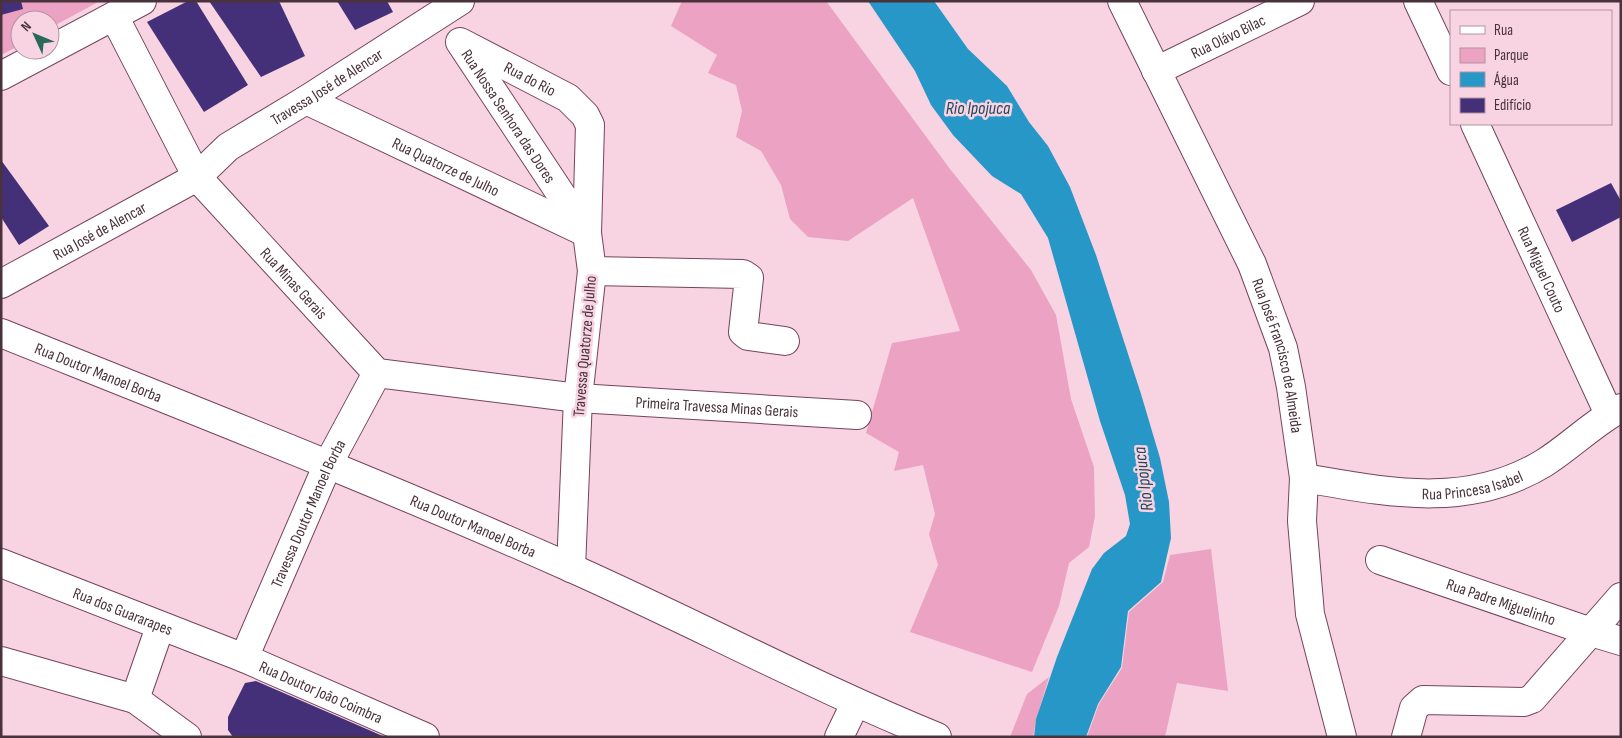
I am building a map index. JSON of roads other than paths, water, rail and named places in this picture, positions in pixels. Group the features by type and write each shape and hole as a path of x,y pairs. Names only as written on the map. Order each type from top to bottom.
{"street":[{"path":"1,76 142,1"},
{"name":"Rua José Francisco de Almeida","path":"1122,1 1252,264 1283,348 1291,387 1304,478 1302,521 1310,614 1342,737"},
{"name":"Rua Olávo Bilac","path":"1156,71 1300,1"},
{"path":"1418,1 1450,70"},
{"name":"Rua Nossa Senhora das Dores","path":"442,6 460,42 586,233"},
{"name":"Travessa José de Alencar","path":"197,177 228,147 306,100 442,6"},
{"name":"Rua Minas Gerais","path":"114,16 197,177 377,374"},
{"name":"Rua do Rio","path":"460,42 568,98 585,115 590,125"},
{"name":"Rua Quatorze de Julho","path":"306,100 586,233"},
{"name":"Travessa Quatorze de Julho","path":"570,568 578,398 592,271 586,233 590,125"},
{"name":"Rua Miguel Couto","path":"1475,125 1615,411"},
{"name":"Rua José de Alencar","path":"1,284 197,177"},
{"path":"592,271 743,274 749,278 743,329 745,335 785,341"},
{"name":"Rua Doutor Manoel Borba","path":"1,333 328,464 570,568 855,704 937,737"},
{"path":"377,374 578,398"},
{"name":"Travessa Doutor Manoel Borba","path":"244,658 328,464 377,374"},
{"name":"Primeira Travessa Minas Gerais","path":"578,398 857,415"},
{"name":"Rua Princesa Isabel","path":"1304,478 1394,493 1439,494 1483,488 1510,479 1544,463 1615,411"},
{"name":"Rua Padre Miguelinho","path":"1380,560 1621,641"},
{"name":"Rua dos Guararapes","path":"1,563 160,627 244,658"},
{"path":"1406,737 1414,708 1423,700 1524,702 1535,697 1621,597"},
{"path":"136,699 160,627"},
{"name":"Rua Doutor João Coimbra","path":"244,658 425,737"},
{"path":"1,661 136,699 187,737"},
{"path":"840,737 855,704"}],"water":[{"name":"Rio Ipojuca","path":"868,1 934,1 968,49 1007,86 1029,122 1048,146 1070,187 1096,255 1160,458 1169,502 1171,538 1161,582 1128,611 1121,667 1098,704 1086,737 1034,737 1036,719 1057,657 1092,569 1104,553 1126,536 1130,524 1125,495 1100,421 1048,238 1021,194 992,176 953,135 931,105 915,71"}]}
